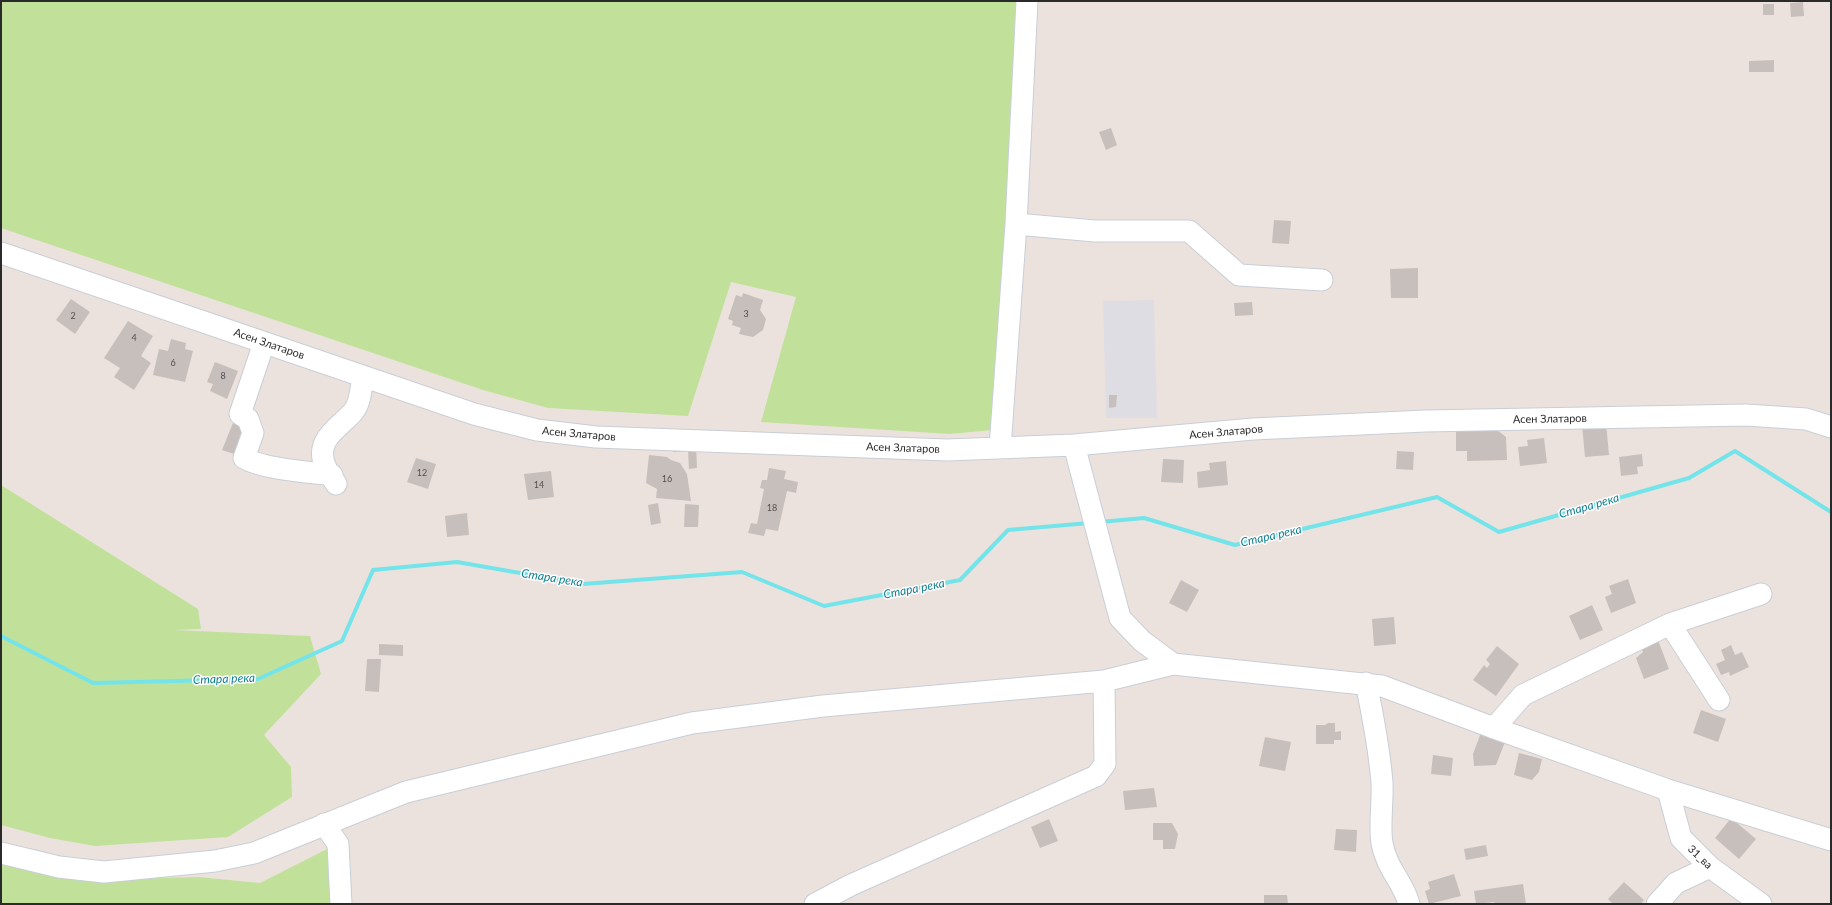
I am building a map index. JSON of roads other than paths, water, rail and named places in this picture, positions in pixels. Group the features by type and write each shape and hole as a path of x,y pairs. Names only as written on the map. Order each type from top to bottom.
{"street":[{"path":"1000,448 1016,224 1026,1"},
{"path":"1016,224 1095,230 1189,231 1239,275 1322,280"},
{"name":"Асен Златаров","path":"1,253 474,414 537,430 589,436 947,450 1074,445 1252,429 1433,421 1746,415 1806,419 1831,428"},
{"path":"264,342 240,414 248,419 252,434 244,458 249,461 335,481 326,469 323,454 326,439 334,428 354,411 358,403 363,376"},
{"path":"1074,445 1099,544 1120,618 1142,641 1172,664"},
{"path":"1494,728 1523,695 1670,624 1761,594"},
{"path":"1670,624 1719,700"},
{"path":"1,853 59,867 112,871 215,861 254,852 406,792 692,723 823,706 1104,681 1172,664 1223,671 1366,683 1382,686 1668,790 1831,840"},
{"path":"815,904 851,885 1096,776 1105,764 1104,681"},
{"path":"1366,683 1378,739 1383,806 1382,843 1390,869 1407,895 1409,904"},
{"name":"31_ва","path":"1668,790 1681,838 1710,867 1761,904"},
{"path":"324,824 338,844 341,904"},
{"path":"1657,904 1676,883 1710,867"}],"waterway":[{"name":"Стара река","path":"1100,522 1144,518 1235,545 1437,497 1499,532 1689,478 1735,451 1831,512"},
{"name":"Стара река","path":"1,636 93,683 258,679 342,641 373,570 457,562 583,584 742,572 824,606 960,580 1008,530 1089,523"}]}
